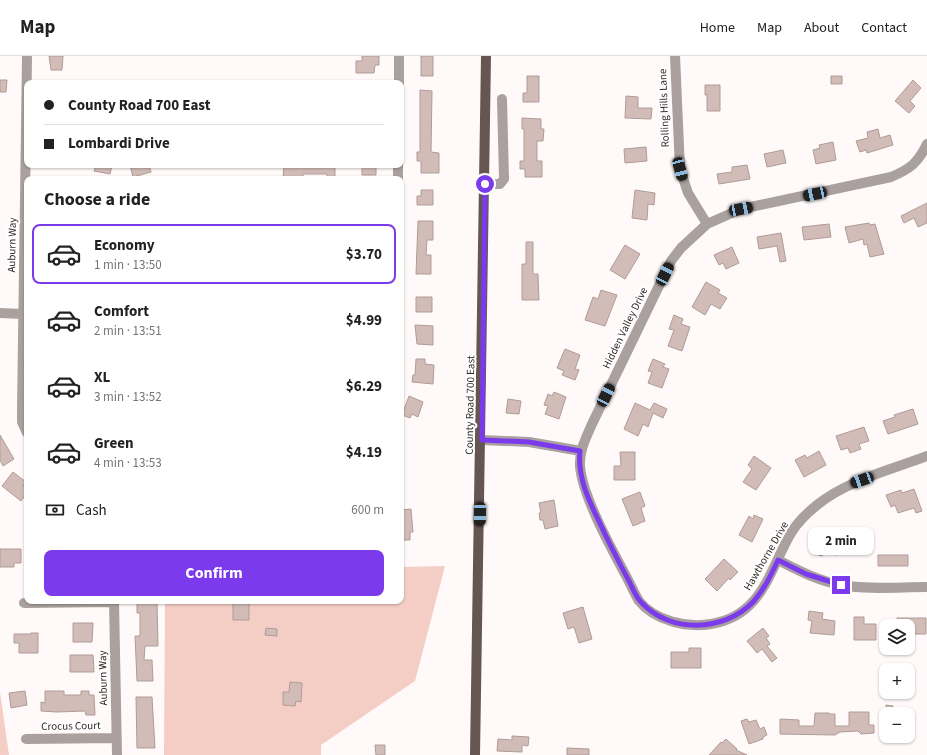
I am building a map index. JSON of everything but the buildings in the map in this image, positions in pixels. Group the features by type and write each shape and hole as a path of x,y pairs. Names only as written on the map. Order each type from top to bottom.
{"main road":[{"name":"County Road 700 East","path":"475,755 482,440 486,56"}],"street":[{"name":"Auburn Way","path":"27,56 27,80"},
{"path":"398,80 399,56"},
{"name":"Rolling Hills Lane","path":"675,56 680,169 688,193 707,224"},
{"path":"485,184 500,184 504,179 502,100"},
{"name":"Hidden Valley Drive","path":"580,451 671,261 681,248 707,224 741,209 892,177 908,170 921,157 927,144"},
{"name":"Auburn Way","path":"24,239 22,314 22,422 24,426"},
{"path":"0,313 22,314"},
{"path":"482,440 529,442 580,451"},
{"name":"Hawthorne Drive","path":"580,451 582,482 611,547 640,601 663,618 682,624 702,626 730,619 746,608 760,594 791,533 799,523 827,497 850,485 927,456"},
{"path":"778,560 806,574 841,585 859,587 927,586"},
{"name":"Auburn Way","path":"114,604 117,755"},
{"name":"Crocus Court","path":"26,739 116,738"}],"shaded area":[{"path":"445,566 415,681 321,745 321,755 164,755 165,604 404,604 404,567"},
{"path":"0,692 9,755 0,755"}],"route":[{"path":"485,184 482,440 529,442 580,451 580,474 582,482 611,547 640,601 647,608 663,618 682,624 702,626 730,619 746,608 760,594 778,560 806,574 841,585"}]}
